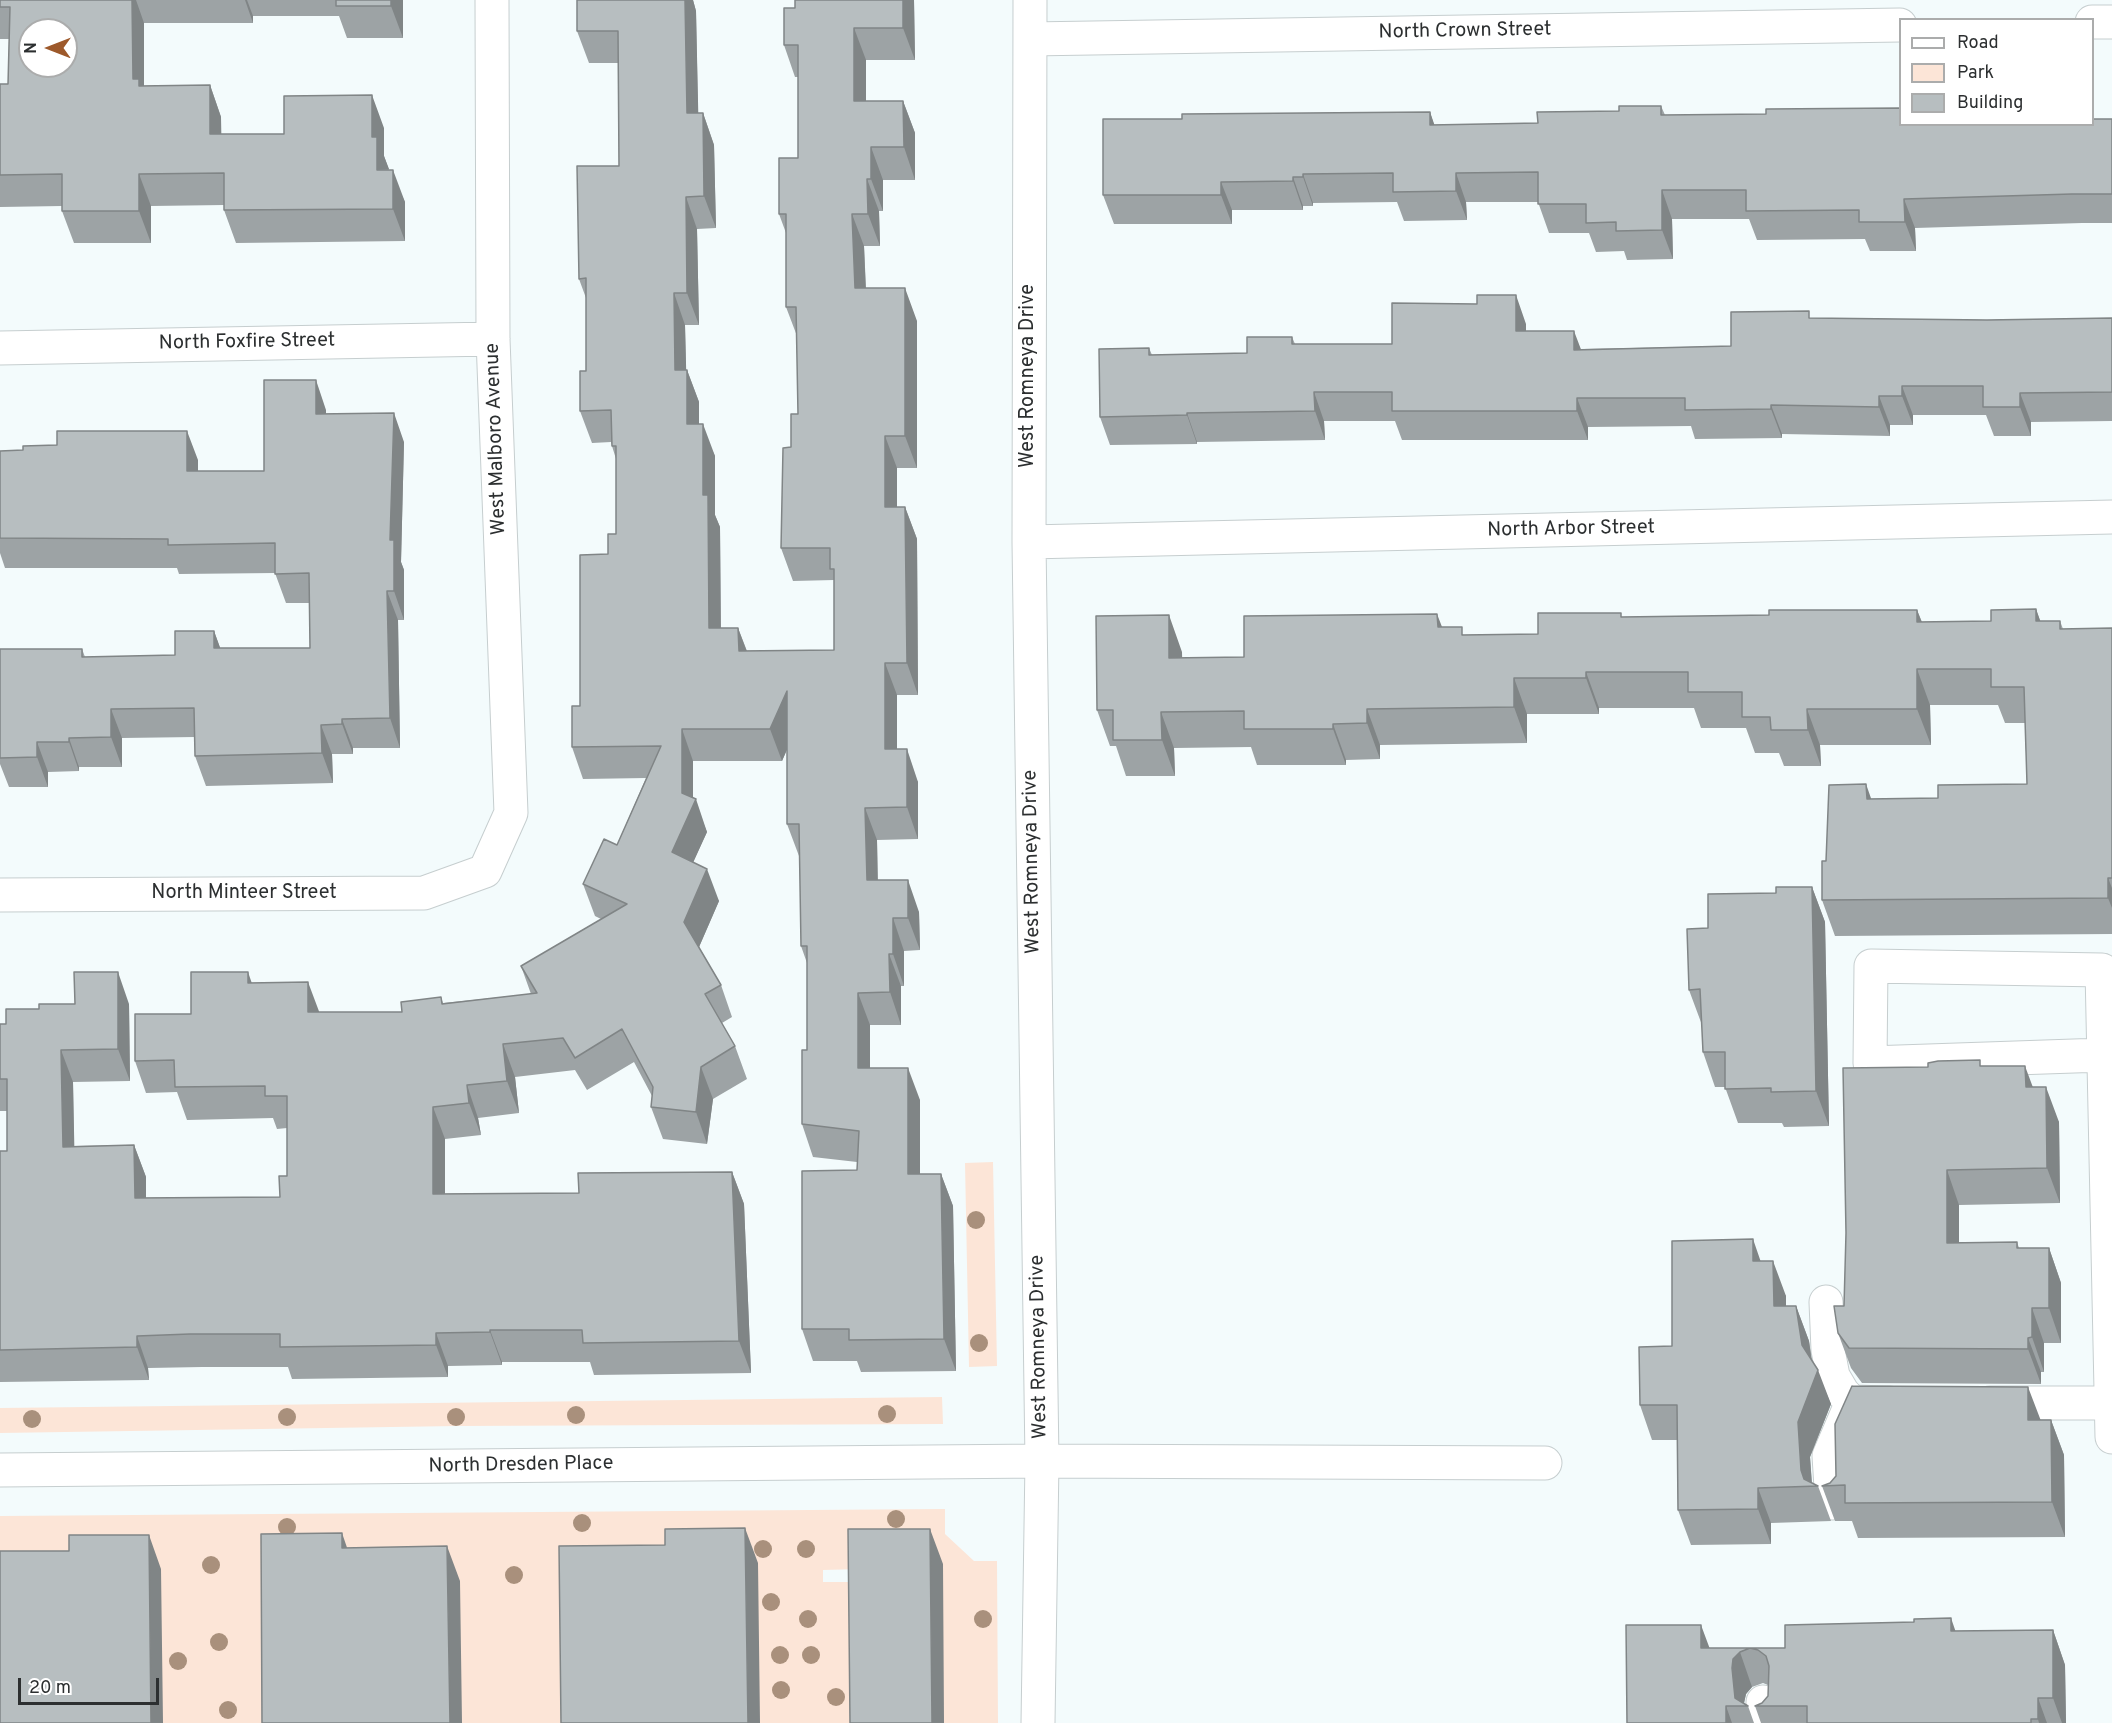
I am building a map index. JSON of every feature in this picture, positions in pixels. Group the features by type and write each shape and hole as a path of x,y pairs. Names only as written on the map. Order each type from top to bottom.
{"street":[{"name":"West Malboro Avenue","path":"484,871 511,813 493,339 492,0"},
{"name":"West Romneya Drive","path":"1030,0 1029,542 1042,1461 1038,1723"},
{"path":"2094,22 2112,22"},
{"name":"North Crown Street","path":"1030,39 1899,25"},
{"name":"North Foxfire Street","path":"0,348 493,339"},
{"name":"North Arbor Street","path":"1029,542 2112,517"},
{"name":"North Minteer Street","path":"0,895 424,893 484,871"},
{"path":"2103,1054 1870,1063 1871,966 2102,970 2112,1437"},
{"path":"1826,1302 1828,1350 1833,1376 1852,1402"},
{"path":"1852,1402 1925,1404"},
{"path":"1832,1503 1829,1456 1852,1402"},
{"path":"1960,1403 2111,1403"},
{"name":"North Dresden Place","path":"0,1470 1042,1461 1545,1463"}],"green space":[{"path":"993,1162 997,1366 969,1367 965,1163"},
{"path":"942,1397 943,1424 457,1426 0,1433 0,1408"},
{"path":"945,1509 945,1534 974,1561 997,1561 998,1723 944,1723 861,1569 823,1570 823,1582 861,1582 863,1723 0,1723 0,1516"}],"building":[{"path":"0,0 132,0 133,79 139,79 139,86 210,85 210,134 284,134 284,96 372,95 372,137 377,137 377,170 393,170 393,209 224,210 224,173 139,174 139,211 62,211 62,174 0,175 0,84 8,84 10,7 0,7"},
{"path":"336,0 391,0 391,6 336,6"},
{"path":"577,0 685,0 687,113 703,113 704,196 686,197 687,293 674,293 675,370 687,370 687,424 703,424 703,495 708,495 709,628 738,628 739,651 834,650 834,569 830,569 830,548 781,548 783,448 791,447 791,414 798,414 796,307 786,307 786,214 779,214 779,158 798,158 798,45 784,45 784,8 795,8 795,0 903,0 903,28 854,28 854,101 903,101 904,147 871,147 871,179 867,179 868,214 852,214 855,288 905,288 905,436 885,436 885,507 905,507 907,663 885,663 885,749 907,749 907,807 865,808 867,880 908,880 908,918 893,918 893,954 889,954 890,992 858,993 858,1068 908,1068 908,1174 941,1174 944,1339 849,1340 849,1329 802,1329 802,1171 857,1170 859,1131 802,1124 802,1050 807,1050 807,946 801,946 799,824 787,824 787,691 770,729 682,729 682,793 696,799 672,852 707,869 684,922 721,985 705,994 735,1046 701,1067 696,1112 651,1107 653,1087 622,1029 575,1058 563,1038 503,1044 507,1081 467,1085 469,1103 433,1107 433,1194 579,1193 578,1173 732,1172 739,1341 583,1343 582,1330 490,1330 490,1332 436,1333 436,1345 280,1347 280,1334 190,1334 137,1336 137,1347 0,1350 0,1151 7,1151 7,1079 0,1079 0,1024 6,1024 6,1009 39,1009 39,1004 75,1004 74,972 118,972 118,1049 61,1050 63,1147 134,1145 135,1198 280,1197 279,1176 287,1176 287,1096 265,1096 265,1086 175,1087 174,1060 135,1061 135,1014 191,1014 191,972 248,972 248,983 308,982 308,1012 402,1012 401,1002 441,997 442,1004 537,993 521,966 627,904 583,884 604,839 617,845 661,746 572,747 572,706 580,706 580,555 608,554 608,534 616,534 616,446 612,446 611,410 580,411 580,371 586,371 586,278 579,279 577,166 619,166 618,31 577,31"},
{"path":"1619,106 1661,106 1661,115 1766,114 1766,109 1899,108 1899,126 2094,126 2094,119 2112,119 2112,194 1904,199 1905,222 1859,222 1859,210 1746,211 1746,190 1662,190 1662,230 1616,231 1616,222 1586,223 1586,204 1538,204 1538,172 1456,173 1456,191 1393,192 1393,173 1303,174 1303,177 1293,177 1293,181 1221,182 1221,195 1103,195 1103,119 1182,119 1182,114 1430,112 1430,125 1538,123 1537,112 1619,111"},
{"path":"1477,295 1516,295 1516,331 1574,331 1574,350 1731,346 1731,312 1809,311 1809,318 1987,320 2112,318 2112,392 2020,393 2020,407 1983,407 1983,386 1902,386 1902,396 1879,396 1879,407 1771,405 1771,409 1685,410 1685,398 1577,398 1577,411 1392,411 1392,392 1314,392 1315,411 1100,417 1099,349 1149,348 1149,355 1247,353 1247,337 1292,337 1292,344 1392,344 1392,303 1477,304"},
{"path":"264,380 316,380 316,414 394,413 390,540 394,540 394,591 387,591 390,718 342,719 342,724 321,725 322,753 195,756 194,708 111,709 111,737 69,738 69,742 37,742 37,757 0,758 0,649 82,649 82,657 175,655 175,631 214,631 214,648 310,648 309,573 275,574 275,543 168,545 168,539 0,538 0,451 23,450 23,446 57,445 57,431 187,431 187,471 264,471"},
{"path":"2036,609 2036,621 2060,621 2060,629 2112,628 2112,878 2108,878 2108,898 1822,900 1822,861 1826,861 1829,785 1866,784 1867,799 1938,798 1938,785 2027,784 2024,687 1991,687 1991,669 1917,669 1917,709 1807,709 1808,730 1771,730 1770,717 1742,717 1742,692 1688,692 1688,672 1586,672 1586,678 1514,678 1514,707 1367,709 1367,723 1333,724 1333,729 1244,729 1244,711 1161,712 1162,740 1113,740 1113,710 1097,710 1096,616 1169,615 1169,658 1244,657 1244,616 1437,614 1438,627 1462,627 1462,635 1538,634 1538,613 1621,613 1621,617 1769,615 1769,610 1917,610 1917,622 1991,621 1991,610"},
{"path":"1776,887 1812,887 1816,1091 1771,1092 1771,1088 1725,1089 1725,1052 1703,1052 1700,989 1689,990 1687,929 1708,928 1708,894 1776,893"},
{"path":"1980,1060 1980,1066 2025,1066 2026,1087 2046,1087 2047,1168 1947,1170 1947,1243 2017,1242 2017,1248 2049,1248 2049,1308 2032,1308 2032,1337 2028,1338 2028,1349 1849,1348 1838,1333 1834,1306 1844,1306 1846,1233 1843,1068 1928,1067 1928,1063 1938,1061"},
{"path":"1753,1239 1753,1261 1773,1261 1774,1306 1796,1306 1802,1345 1818,1370 1798,1422 1801,1470 1804,1479 1818,1486 1758,1488 1758,1509 1678,1510 1677,1405 1640,1405 1639,1347 1672,1346 1672,1241"},
{"path":"1852,1386 2028,1387 2028,1420 2051,1420 2052,1502 1845,1503 1845,1485 1822,1486 1830,1483 1836,1476 1835,1424"},
{"path":"745,1528 748,1723 561,1723 559,1546 665,1545 665,1529"},
{"path":"848,1529 930,1529 932,1723 850,1723"},
{"path":"342,1533 342,1548 447,1546 450,1723 262,1723 261,1534"},
{"path":"69,1535 149,1535 151,1723 0,1723 0,1551 69,1551"},
{"path":"1951,1618 1951,1631 2053,1630 2053,1698 2038,1698 2038,1719 2031,1719 2031,1723 1807,1723 1807,1706 1755,1706 1762,1703 1768,1696 1769,1666 1766,1656 1750,1648 1785,1648 1785,1625 1914,1622 1914,1619"},
{"path":"1626,1625 1701,1625 1701,1648 1750,1648 1740,1652 1733,1659 1732,1668 1735,1698 1748,1706 1726,1706 1726,1723 1627,1723"}]}
